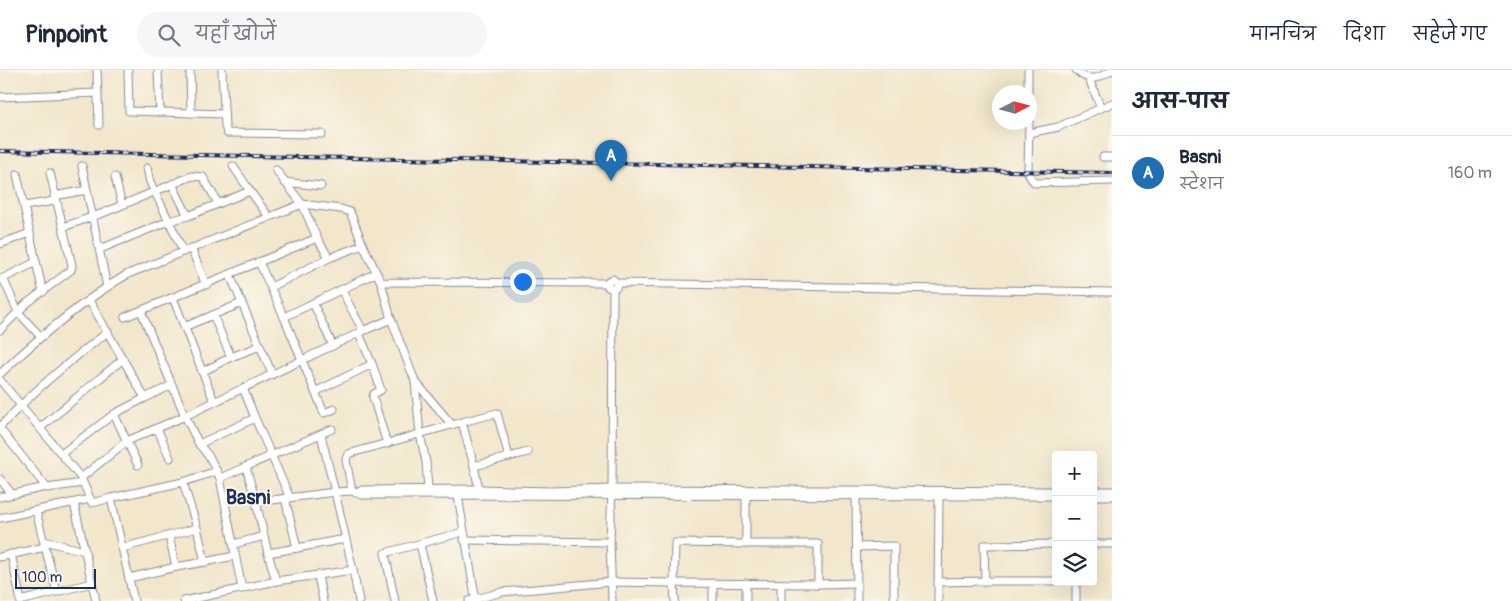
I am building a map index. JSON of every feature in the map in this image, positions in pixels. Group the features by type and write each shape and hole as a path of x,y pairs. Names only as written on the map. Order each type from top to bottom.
{"street":[{"path":"97,70 99,125"},
{"path":"128,70 130,112 224,114"},
{"path":"158,70 160,112"},
{"path":"190,70 191,113"},
{"path":"222,70 226,132 230,134 322,134"},
{"path":"1028,70 1028,85"},
{"path":"1076,70 1082,76 1089,79 1103,76 1112,70"},
{"path":"1089,79 1101,108"},
{"path":"0,97 98,93"},
{"path":"1112,103 1058,127 1029,133 1028,172 1030,178 1035,183 1112,181"},
{"path":"1103,157 1112,157"},
{"path":"82,166 107,287"},
{"path":"233,166 269,217"},
{"path":"147,168 150,182 156,191 183,251"},
{"path":"276,170 302,204 317,238 329,258"},
{"path":"0,330 18,312 71,270 72,265 50,173"},
{"path":"17,174 43,292"},
{"path":"63,227 192,176 203,177 218,204"},
{"path":"115,177 122,205"},
{"path":"284,182 321,186"},
{"path":"172,184 188,216"},
{"path":"24,206 87,190"},
{"path":"100,248 169,221 188,216 250,190"},
{"path":"0,374 41,337 89,300 140,267 302,204 341,209 350,212 381,282 391,319 415,381 428,489"},
{"path":"0,244 30,233"},
{"path":"125,317 317,238"},
{"path":"271,287 329,258 363,245"},
{"path":"191,248 206,285"},
{"path":"36,262 2,279 18,312 41,337"},
{"path":"260,262 324,413 334,409"},
{"path":"230,274 272,374"},
{"path":"284,317 376,274"},
{"path":"381,282 1112,292"},
{"path":"612,285 612,493 610,542 612,601"},
{"path":"342,290 361,332 381,390 374,394 374,397 387,444"},
{"path":"173,298 214,401"},
{"path":"89,300 145,398"},
{"path":"184,326 242,303"},
{"path":"313,303 333,346"},
{"path":"141,311 185,416 199,444 208,454 218,475 242,588"},
{"path":"212,315 231,357"},
{"path":"0,497 82,480 127,441 185,416 302,359 391,319"},
{"path":"46,487 0,428 21,405 65,364 108,332"},
{"path":"202,372 231,357 260,346"},
{"path":"40,428 123,359"},
{"path":"315,392 372,364"},
{"path":"0,380 82,480 92,503 246,467 332,429"},
{"path":"415,381 452,425"},
{"path":"61,454 114,414 172,385"},
{"path":"244,388 272,455 287,498 297,548"},
{"path":"354,492 346,456 348,454 498,413 509,457"},
{"path":"114,414 138,465"},
{"path":"199,444 256,418"},
{"path":"462,422 479,489"},
{"path":"157,428 170,458"},
{"path":"320,435 353,570 357,600"},
{"path":"474,466 528,452"},
{"path":"246,467 276,581"},
{"path":"0,479 12,494"},
{"path":"183,482 205,562"},
{"path":"256,502 361,490 428,489 726,494 1052,491"},
{"path":"1097,491 1112,491"},
{"path":"354,492 361,495 458,496 612,493"},
{"path":"726,494 746,496 1052,496"},
{"path":"458,496 473,600 502,592 611,582 857,583"},
{"path":"746,496 746,544"},
{"path":"856,496 857,601"},
{"path":"938,601 939,496"},
{"path":"1097,496 1112,496"},
{"path":"111,498 134,601"},
{"path":"0,518 90,499"},
{"path":"74,503 96,601"},
{"path":"36,511 57,592"},
{"path":"122,548 197,528"},
{"path":"395,601 385,553 463,532"},
{"path":"169,536 176,566"},
{"path":"234,544 264,536"},
{"path":"268,553 345,539"},
{"path":"464,540 610,542"},
{"path":"675,601 675,543 818,544 818,584"},
{"path":"0,557 45,544 85,551"},
{"path":"420,544 433,601"},
{"path":"985,582 984,544 1052,544"},
{"path":"1097,544 1112,544"},
{"path":"857,546 894,546 894,601"},
{"path":"11,554 20,601 92,583"},
{"path":"129,578 176,566 234,556"},
{"path":"184,601 276,581 353,570"},
{"path":"318,576 323,601"},
{"path":"938,582 1052,581"},
{"path":"713,583 713,601"},
{"path":"746,583 746,601"},
{"path":"781,584 781,601"},
{"path":"1076,586 1076,601"}],"railway":[{"path":"0,151 1112,173"}],"place":[{"name":"Basni","path":"611,181"}],"district":[{"name":"Basni","path":"248,497"}]}
